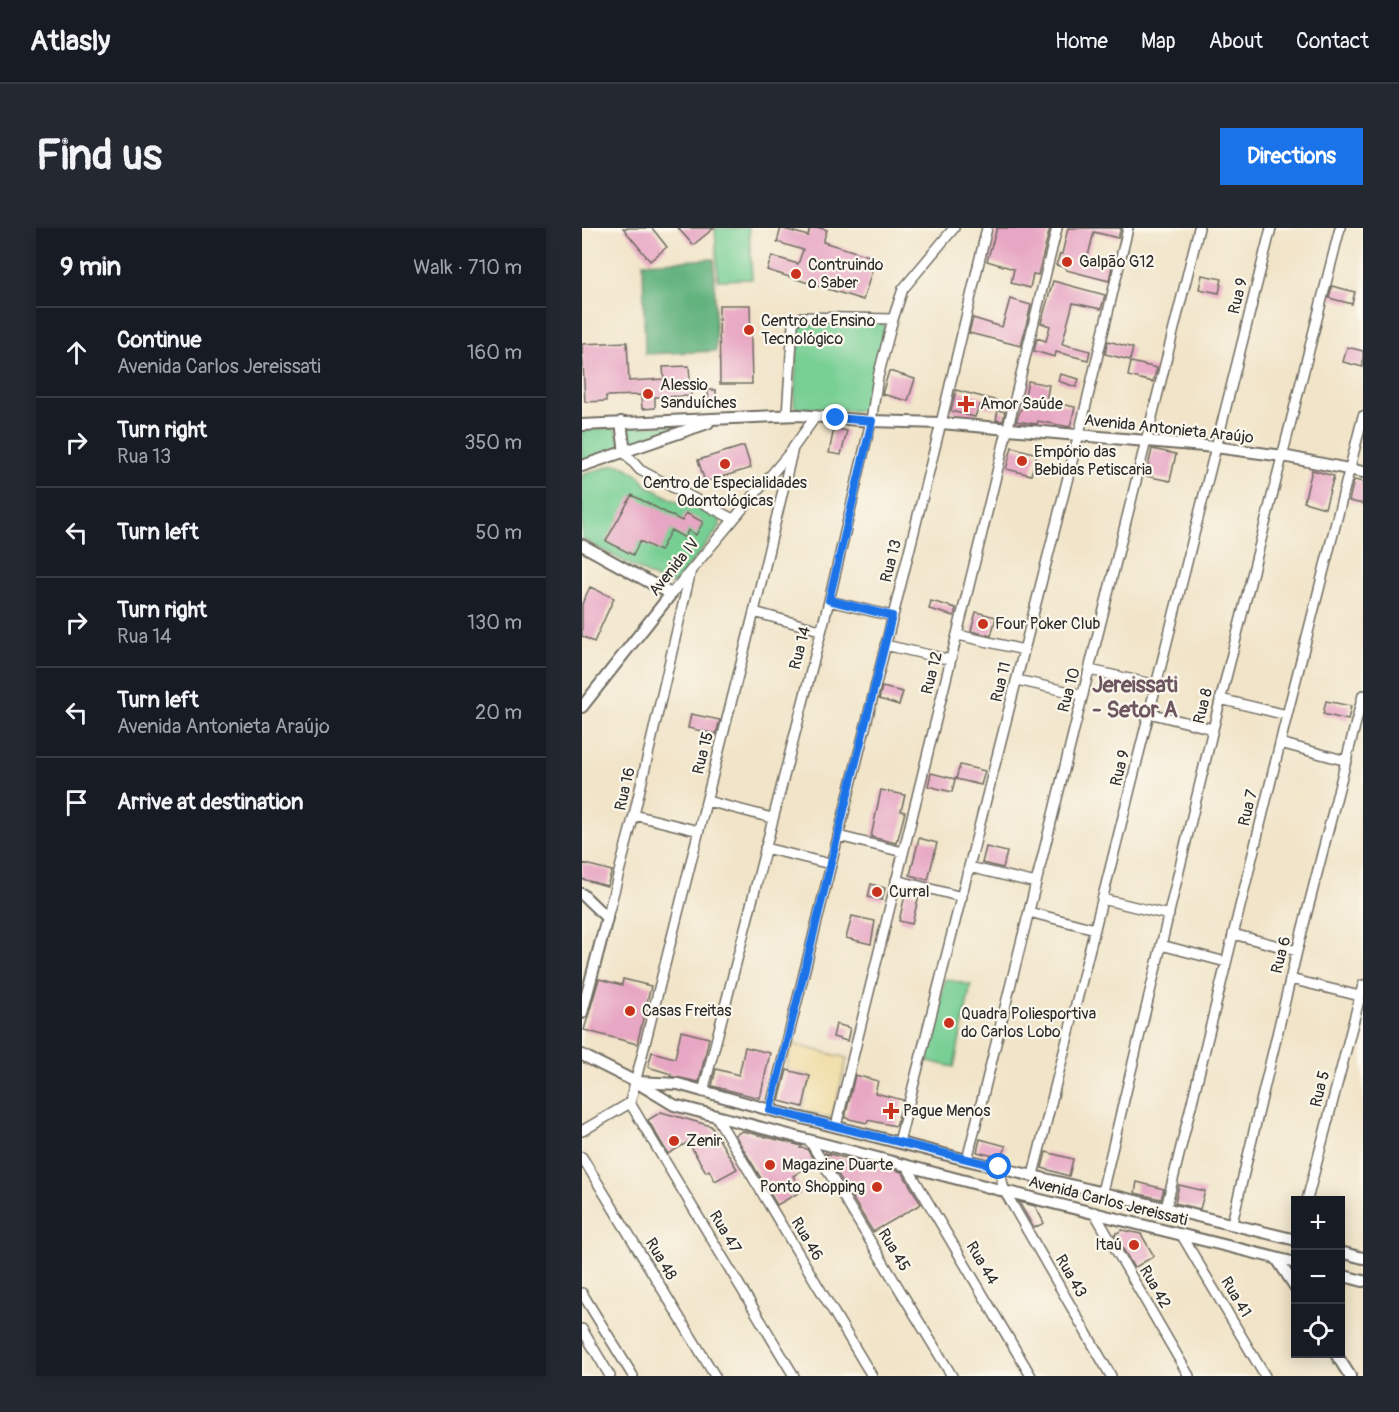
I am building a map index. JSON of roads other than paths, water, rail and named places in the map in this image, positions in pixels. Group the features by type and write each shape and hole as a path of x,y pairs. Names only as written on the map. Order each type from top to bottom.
{"street":[{"name":"Rua 14","path":"703,1092 829,600 872,421 878,377 892,320 903,289 954,228"},
{"name":"Rua 13","path":"770,1110 941,423 987,228"},
{"name":"Rua 12","path":"836,1126 1057,228"},
{"name":"Rua 11","path":"899,1142 1079,435 1128,228"},
{"name":"Rua 10","path":"967,1160 1200,228"},
{"name":"Rua 9","path":"1033,1175 1271,228"},
{"name":"Rua 8","path":"1102,1192 1220,699 1340,228"},
{"path":"787,415 795,320 801,317 892,320"},
{"name":"Avenida Antonieta Araújo","path":"719,419 787,415 941,423 1215,447 1283,456 1363,472"},
{"name":"Rua 15","path":"630,1103 793,448 816,416"},
{"name":"Rua 7","path":"1166,1208 1363,416"},
{"path":"582,425 719,419"},
{"path":"582,466 719,419"},
{"path":"621,422 625,453 640,470 733,519"},
{"name":"Avenida IV","path":"582,707 671,594 793,448"},
{"path":"582,545 671,594"},
{"name":"Rua 16","path":"582,1013 634,815 692,570"},
{"path":"829,600 892,616"},
{"path":"754,612 820,630"},
{"path":"958,635 1024,650"},
{"path":"885,645 951,660"},
{"path":"1090,670 1156,686"},
{"path":"1017,680 1083,695"},
{"name":"Rua 6","path":"1232,1223 1297,951 1347,760 1358,733 1363,695"},
{"path":"1220,699 1287,715"},
{"path":"1149,713 1213,729"},
{"path":"1280,743 1347,760"},
{"path":"707,801 772,818"},
{"path":"634,815 699,831"},
{"path":"838,837 903,852"},
{"path":"765,848 831,864"},
{"path":"969,867 1036,883"},
{"path":"896,880 962,897"},
{"path":"582,894 607,918"},
{"path":"1102,899 1169,915"},
{"path":"1029,912 1095,928"},
{"path":"1233,934 1297,951"},
{"path":"1161,945 1226,962"},
{"path":"1290,980 1360,996"},
{"name":"Rua 5","path":"1308,1196 1363,985"},
{"path":"582,1055 636,1082"},
{"name":"Avenida Carlos Jereissati","path":"636,1082 678,1084 967,1160 1291,1239"},
{"name":"Avenida Carlos Jereissati","path":"636,1082 674,1105 1291,1262"},
{"path":"582,1131 630,1103"},
{"name":"Rua 47","path":"630,1103 794,1376"},
{"name":"Rua 46","path":"716,1116 872,1376"},
{"name":"Rua 45","path":"809,1140 952,1376"},
{"name":"Rua 48","path":"582,1157 715,1376"},
{"name":"Rua 44","path":"906,1165 1031,1376"},
{"name":"Rua 43","path":"999,1167 1004,1190 1112,1376"},
{"name":"Rua 42","path":"1094,1212 1189,1376"},
{"name":"Rua 41","path":"1181,1234 1265,1376"},
{"path":"1345,1253 1363,1258"},
{"path":"1277,1259 1291,1280"},
{"path":"1345,1276 1363,1281"},
{"path":"582,1293 633,1376"},
{"path":"582,1329 610,1376"},
{"path":"1339,1358 1350,1376"}],"place":[{"name":"Galpão G12","path":"1067,262"},
{"name":"Contruindo o Saber","path":"796,274"},
{"name":"Centro de Ensino Tecnológico","path":"749,330"},
{"name":"Alessio Sanduíches","path":"648,394"},
{"name":"Amor Saúde","path":"966,404"},
{"name":"Empório das Bebidas Petiscaria","path":"1022,461"},
{"name":"Centro de Especialidades Odontológicas","path":"725,464"},
{"name":"Four Poker Club","path":"983,624"},
{"name":"Curral","path":"877,892"},
{"name":"Casas Freitas","path":"630,1011"},
{"name":"Quadra Poliesportiva do Carlos Lobo","path":"949,1023"},
{"name":"Pague Menos","path":"891,1111"},
{"name":"Zenir","path":"674,1141"},
{"name":"Magazine Duarte","path":"770,1165"},
{"name":"Ponto Shopping","path":"877,1187"},
{"name":"Itaú","path":"1134,1245"}],"district":[{"name":"Jereissati - Setor A","path":"1135,698"}]}
